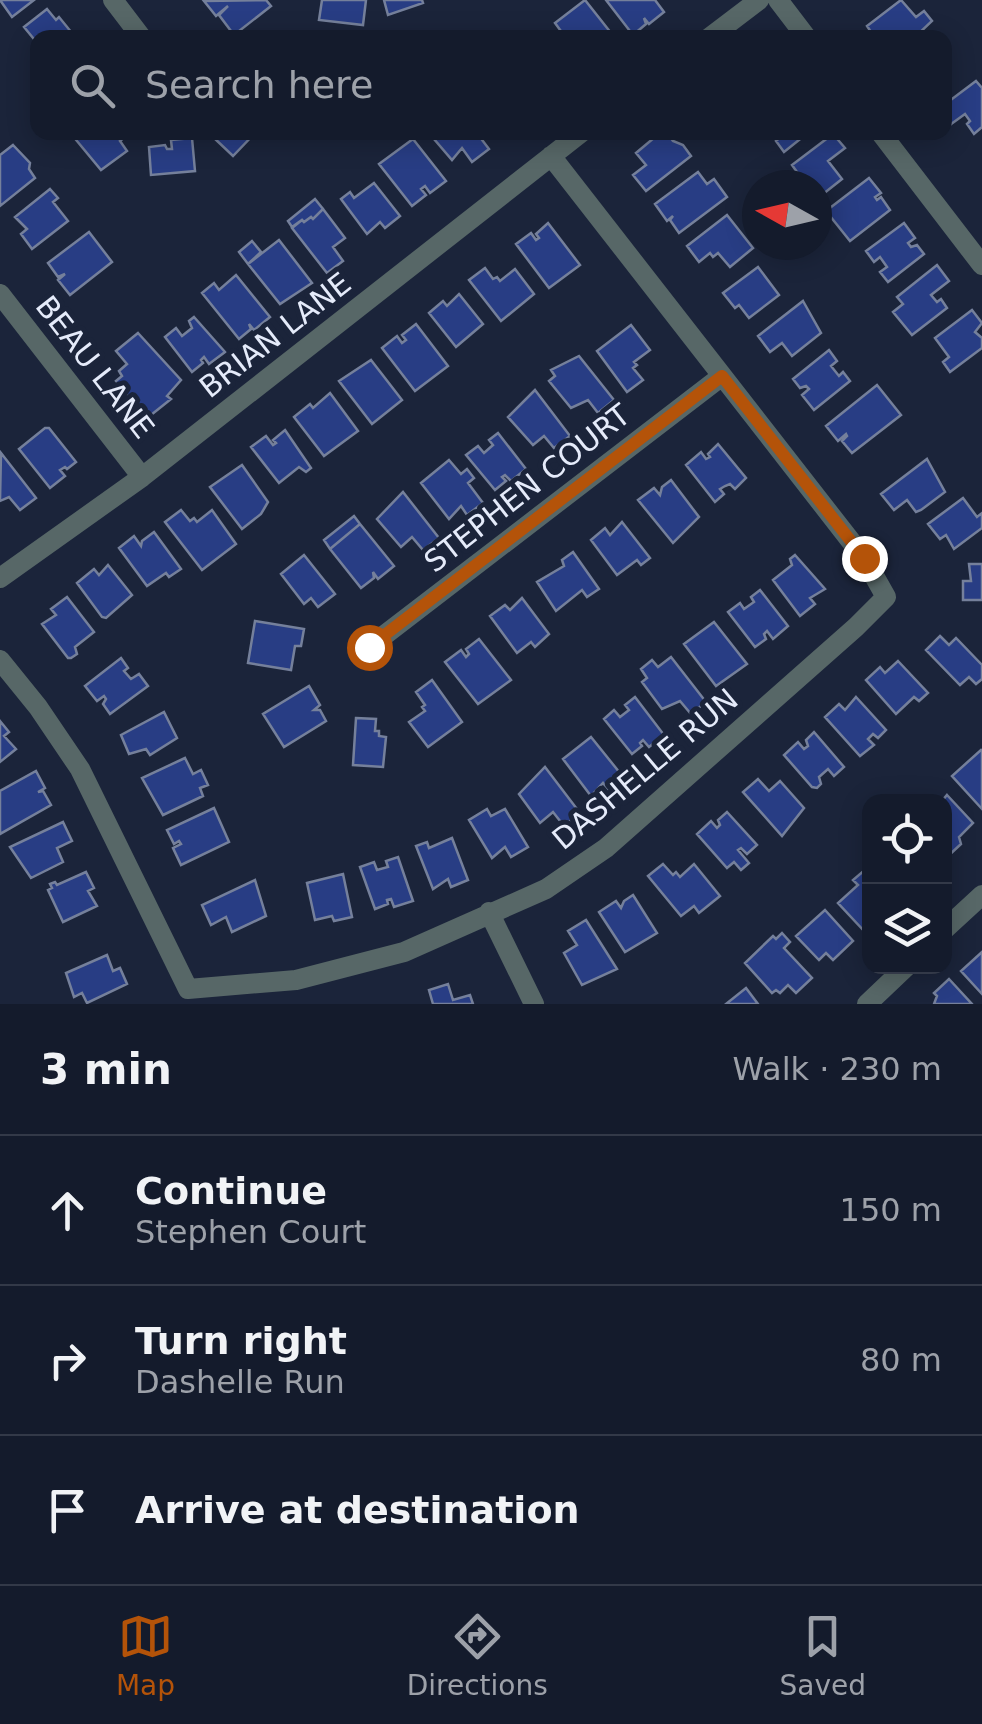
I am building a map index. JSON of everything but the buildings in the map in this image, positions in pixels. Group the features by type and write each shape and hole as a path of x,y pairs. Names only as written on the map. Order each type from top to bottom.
{"street":[{"path":"113,0 136,30"},
{"path":"720,30 759,0"},
{"path":"778,0 801,30"},
{"name":"BRIAN LANE","path":"0,578 142,477 572,140"},
{"path":"886,140 982,265"},
{"name":"DASHELLE RUN","path":"0,660 38,706 80,769 188,989 296,980 404,952 546,888 606,848 856,627 886,597 864,558 551,156"},
{"name":"BEAU LANE","path":"0,294 142,477"},
{"name":"STEPHEN COURT","path":"369,647 722,376"},
{"path":"952,923 982,895"},
{"path":"490,912 534,1004"},
{"path":"867,1004 899,974"}],"route":[{"path":"369,647 722,376 864,558"}]}
